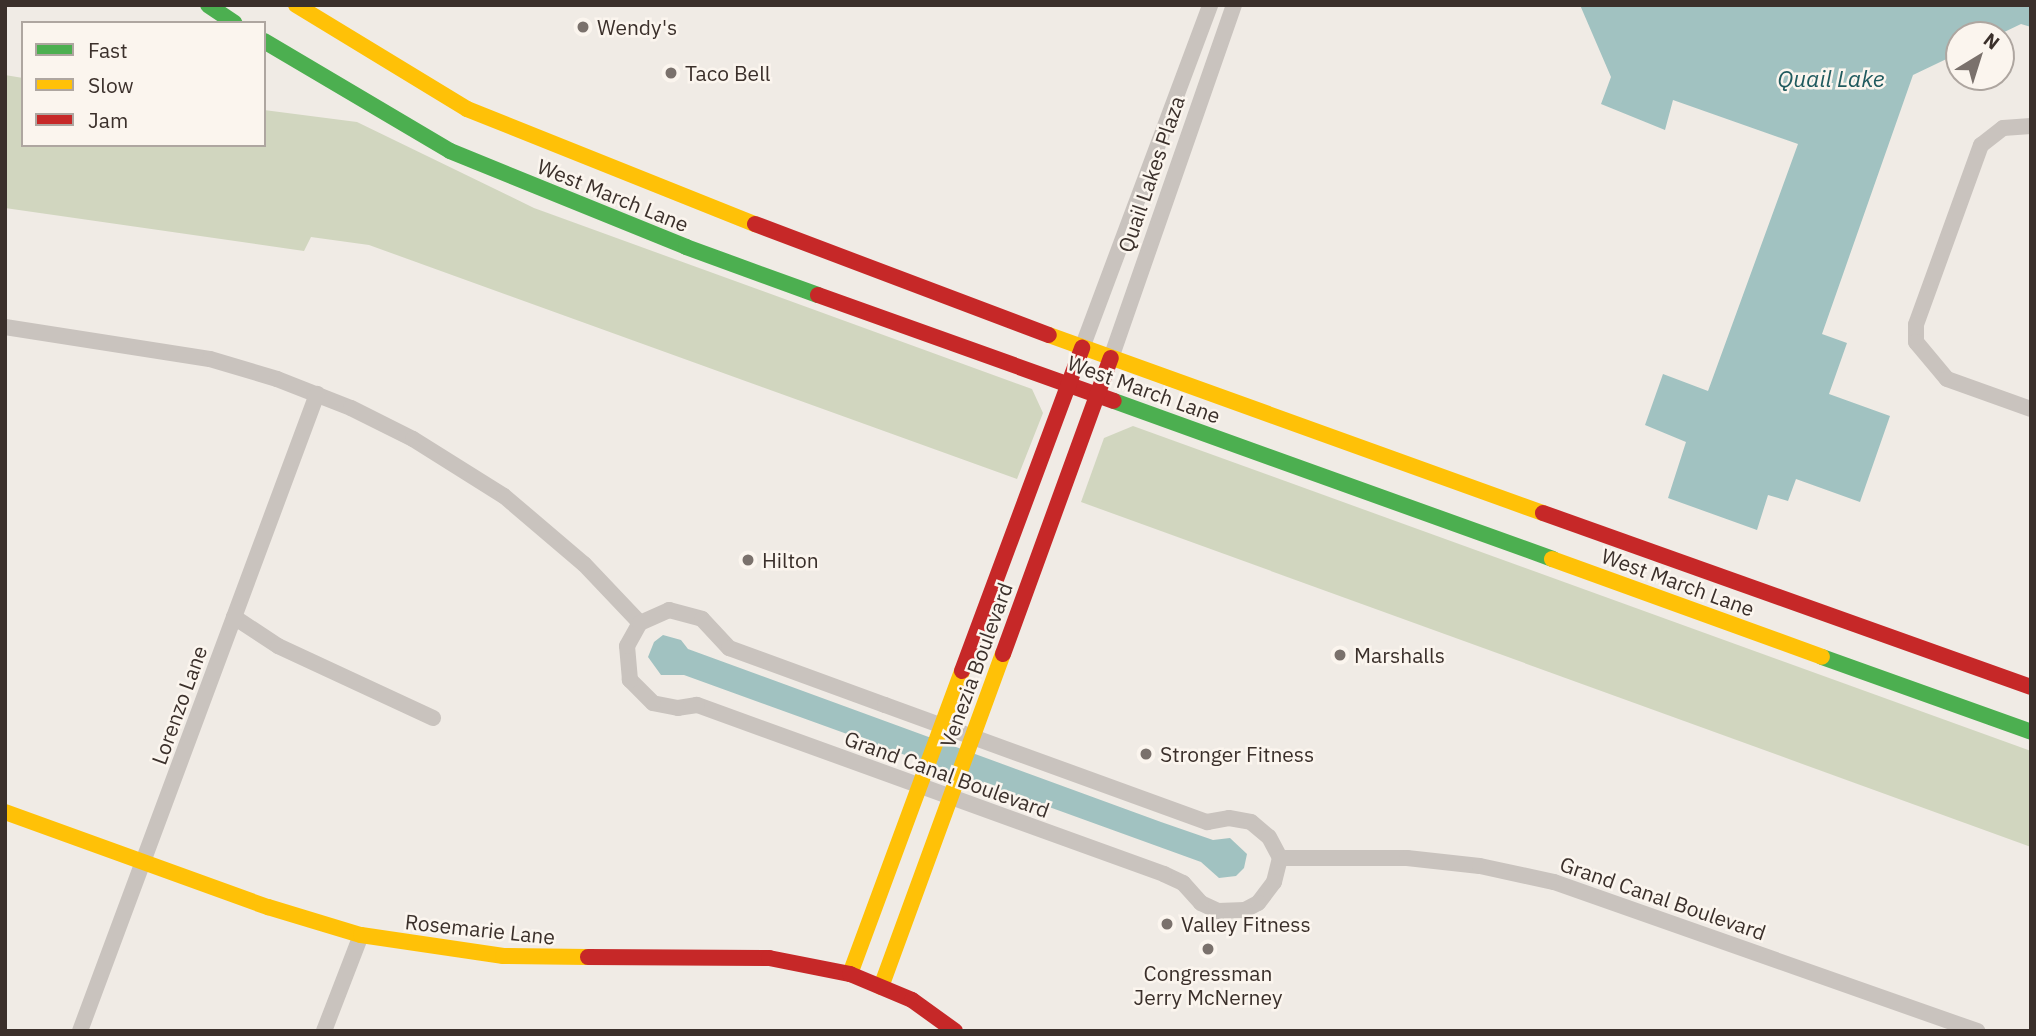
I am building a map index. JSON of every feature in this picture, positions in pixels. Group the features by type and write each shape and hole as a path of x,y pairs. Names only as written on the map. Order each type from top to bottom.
{"main road":[{"path":"208,5 232,21"},
{"name":"West March Lane","path":"296,5 467,109 1082,348 2031,687"},
{"name":"West March Lane","path":"266,42 450,151 686,247 2031,732"},
{"name":"Venezia Boulevard","path":"850,974 945,726 1082,348"},
{"name":"Venezia Boulevard","path":"881,987 1111,358"},
{"name":"Rosemarie Lane","path":"5,812 143,863 361,935 503,956 769,958 850,974 912,1000 955,1031"}],"street":[{"name":"Quail Lakes Plaza","path":"1082,348 1210,5"},
{"name":"Quail Lakes Plaza","path":"1111,358 1234,5"},
{"path":"2031,126 2003,128 1981,145 1916,325 1916,342 1947,379 2031,409"},
{"path":"5,327 166,350 277,379 317,394 413,439 504,496 584,564 640,623"},
{"name":"Lorenzo Lane","path":"80,1031 317,394"},
{"path":"1044,453 1072,462"},
{"name":"Grand Canal Boulevard","path":"669,610 692,613 729,648 945,726 1208,822 1229,818 1251,822 1269,837 1280,858 1275,882 1258,904 1245,910 1218,911 1201,903 1183,883 1164,874 697,705 678,708 653,702 637,690 626,669 627,646 640,623 669,610"},
{"path":"234,617 278,646 433,718"},
{"name":"Grand Canal Boulevard","path":"1280,858 1407,858 1480,866 1554,882 1978,1031"},
{"path":"324,1031 361,935"}],"green space":[{"path":"5,75 21,78 21,147 266,147 266,110 357,122 534,208 1032,389 1043,413 1017,479 369,245 311,237 304,251 5,208"},
{"path":"1133,426 2031,751 2031,847 1081,502 1104,438"}],"water":[{"name":"Quail Lake","path":"1580,5 2031,5 2031,27 2021,24 2015,27 2015,21 1945,21 1945,60 1913,75 1822,334 1847,343 1829,394 1890,416 1860,502 1796,479 1788,501 1768,495 1757,530 1668,498 1686,442 1645,425 1663,374 1708,391 1798,144 1673,100 1665,130 1601,104 1611,77"},
{"path":"663,635 681,640 688,649 1161,822 1213,840 1230,838 1247,854 1244,868 1236,876 1219,878 1201,862 684,675 661,675 648,657 654,642"}],"traffic: fast":[{"path":"208,5 232,21"},
{"path":"266,42 450,151 686,247 818,295"},
{"path":"1114,401 1552,559"},
{"path":"1822,657 2031,732"}],"traffic: slow":[{"path":"296,5 467,109 755,224"},
{"path":"1049,335 1543,513"},
{"path":"1552,559 1822,657"},
{"path":"881,987 1003,654"},
{"path":"850,974 962,671"},
{"path":"5,812 268,907 361,935 503,956 588,957"}],"traffic: jam":[{"path":"755,224 1049,335"},
{"path":"818,295 1114,401"},
{"path":"962,671 1082,348"},
{"path":"1003,654 1111,358"},
{"path":"1543,513 2031,687"},
{"path":"588,957 769,958 850,974 912,1000 955,1031"}],"place":[{"name":"Wendy's","path":"583,27"},
{"name":"Taco Bell","path":"671,73"},
{"name":"Hilton","path":"748,560"},
{"name":"Marshalls","path":"1340,655"},
{"name":"Stronger Fitness","path":"1146,754"},
{"name":"Valley Fitness","path":"1167,924"},
{"name":"Congressman Jerry McNerney","path":"1208,949"}]}
